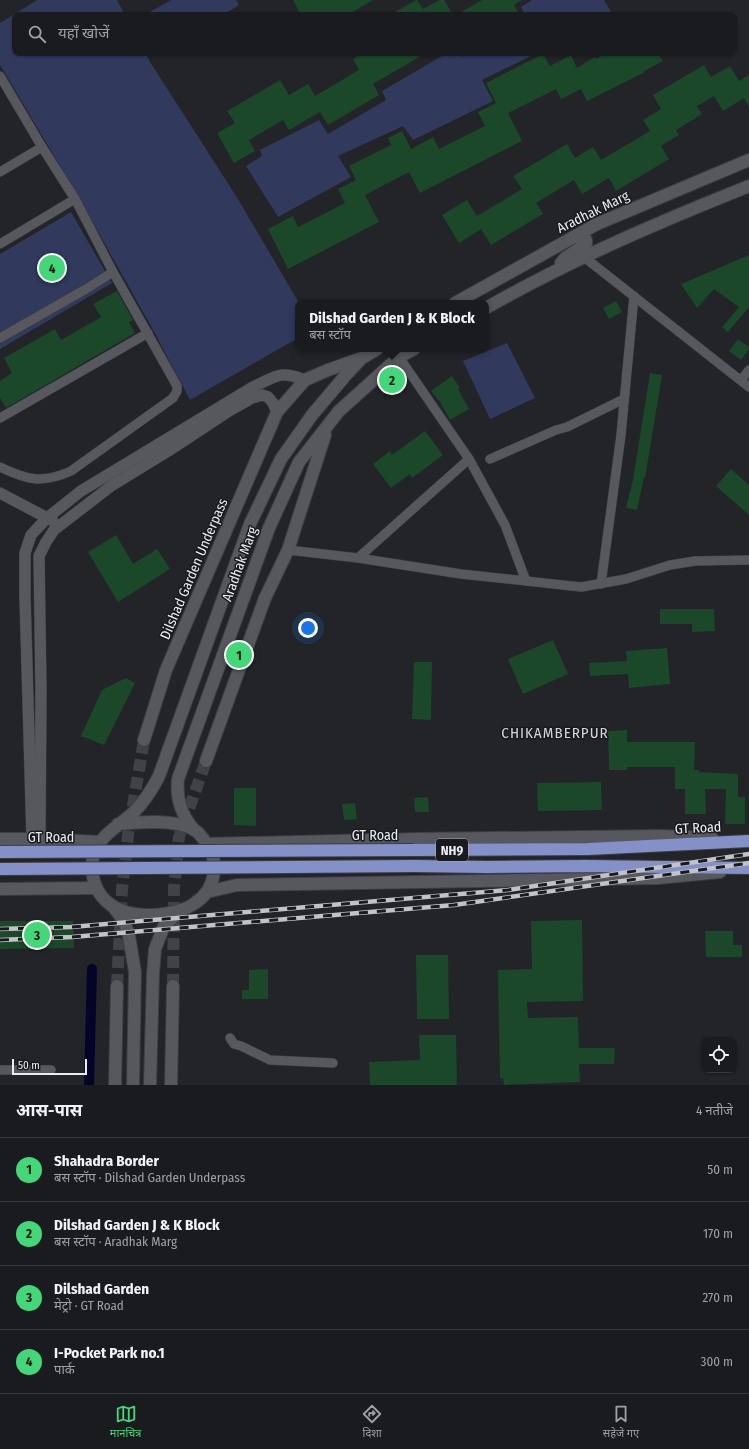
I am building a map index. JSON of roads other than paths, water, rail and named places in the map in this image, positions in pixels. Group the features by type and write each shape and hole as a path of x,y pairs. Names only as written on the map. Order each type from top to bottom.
{"highway":[{"name":"GT Road","path":"0,852 588,849 749,840"},
{"name":"NH9","path":"0,869 585,866 749,869"}],"main road":[{"name":"Aradhak Marg","path":"460,300 597,224 749,160"},
{"path":"489,306 584,257 685,212 749,186"},
{"path":"557,271 565,258 586,244 586,240 584,238 575,237"},
{"name":"Aradhak Marg","path":"277,412 305,380 362,358 372,352"},
{"name":"Aradhak Marg","path":"194,830 183,815 178,797 178,779 269,528 299,462 327,426 339,411 399,357 408,352"},
{"name":"Aradhak Marg","path":"118,824 142,803 152,790 159,776 250,524 281,459 312,415 362,358"},
{"name":"Dilshad Garden Underpass","path":"144,740 166,670 277,412"},
{"path":"206,761 265,598 288,550 327,426"},
{"path":"114,908 128,913 144,915 181,910 196,903 207,892 214,876 215,868 211,851 207,844 194,830 175,824 147,822 118,824 105,835 94,854 92,868 96,888 124,921 129,936 135,972 133,1085"},
{"name":"GT Road","path":"207,844 418,839 661,836 749,840"},
{"name":"GT Road","path":"0,839 100,842"},
{"path":"207,892 237,885 658,878 749,869"},
{"path":"0,889 96,888"},
{"path":"150,1085 155,949 164,926 181,910"},
{"path":"115,1085 117,986"},
{"path":"172,1085 173,986"}],"street":[{"path":"0,76 75,199 113,272 177,386 177,391 173,398 71,471 62,475 43,479 28,478 0,467"},
{"path":"0,172 42,147"},
{"path":"0,244 75,199"},
{"path":"584,257 749,387"},
{"path":"0,338 113,272"},
{"path":"601,584 621,435 634,296"},
{"path":"1,414 148,333"},
{"path":"399,357 469,459 505,525 526,581"},
{"path":"741,380 749,370"},
{"path":"36,839 25,598 26,553 31,535 47,518 81,491 127,469 281,374 288,374 305,380"},
{"path":"255,391 268,397 273,402 277,412"},
{"path":"490,459 556,430 568,427 624,399"},
{"path":"358,558 469,459"},
{"path":"36,839 41,690 39,556 54,530 111,486 127,469"},
{"path":"0,493 61,524"},
{"path":"288,550 358,558 461,574 581,587 626,580 670,565 695,561 749,560"},
{"path":"230,1038 234,1044 270,1060 333,1063"},
{"path":"0,1070 51,1070"}],"waterway":[{"path":"89,1085 92,969"}],"tunnel":[{"path":"117,986 122,890 128,835 144,740"},
{"path":"173,986 174,888 179,837 206,761"}],"railway":[{"path":"0,929 71,927 508,890 749,854"},
{"path":"0,940 72,937 454,905 749,863"}],"place":[{"name":"I-Pocket Park no.1","path":"52,268"},
{"name":"Dilshad Garden J & K Block","path":"392,380"},
{"name":"Shahadra Border","path":"239,655"},
{"name":"Dilshad Garden","path":"37,935"}],"district":[{"name":"CHIKAMBERPUR","path":"555,733"}]}
